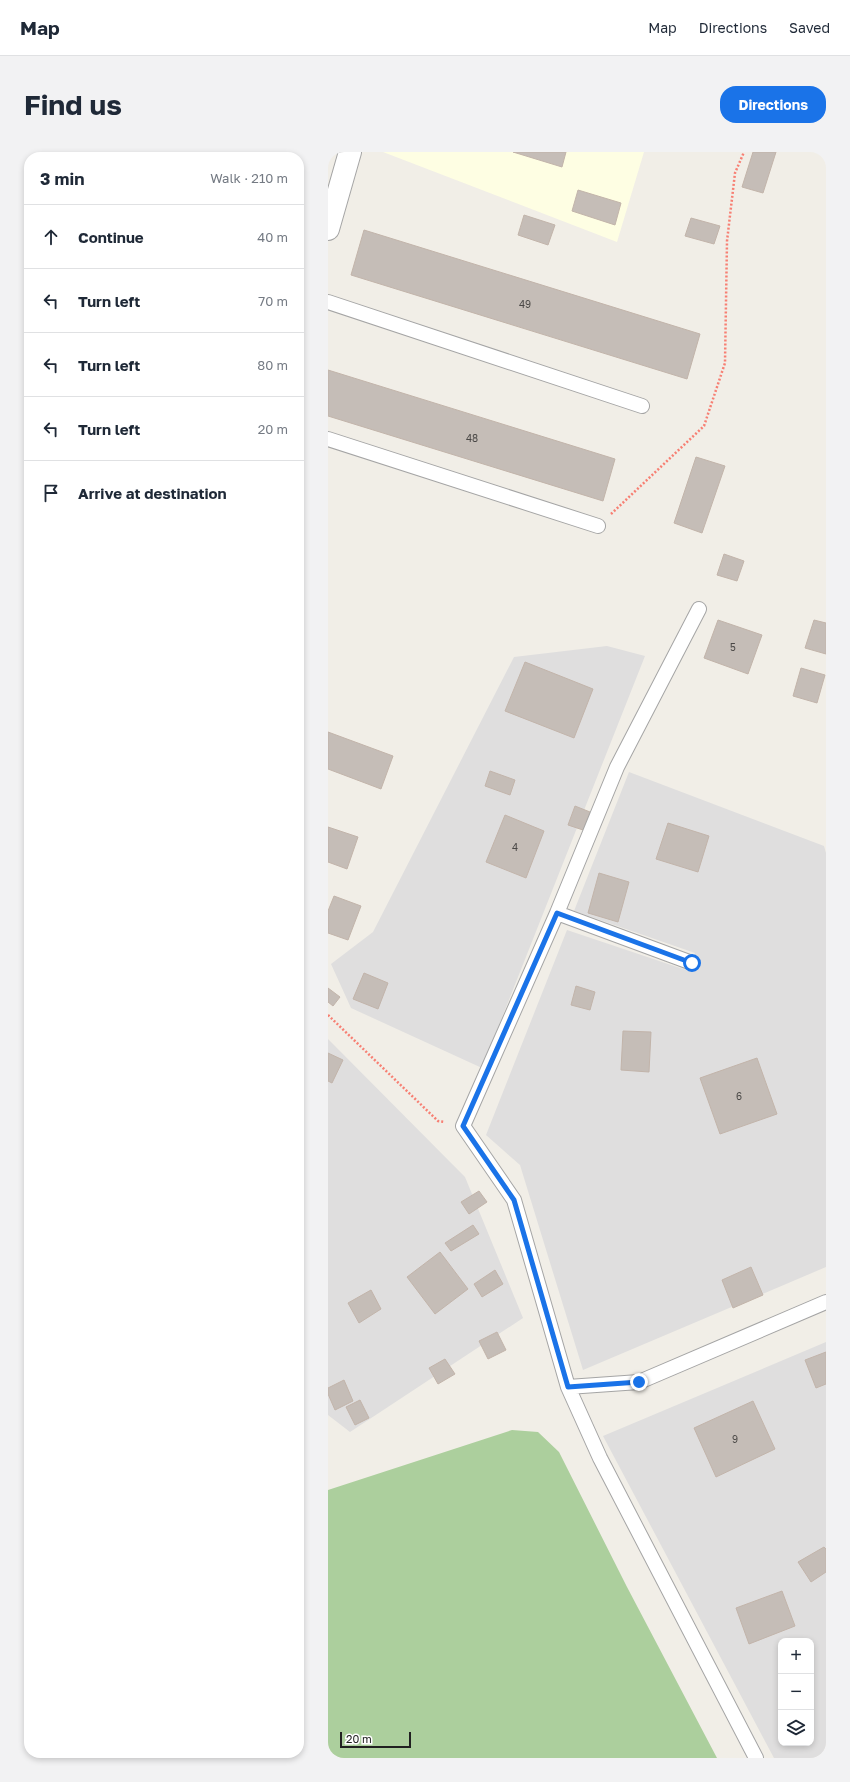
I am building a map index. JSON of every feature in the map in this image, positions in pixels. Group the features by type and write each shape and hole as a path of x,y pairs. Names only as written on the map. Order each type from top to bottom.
{"street":[{"path":"328,229 350,152"}],"lane":[{"path":"328,302 642,406"},
{"path":"328,439 598,526"},
{"path":"699,609 617,767 557,913 463,1126 514,1200 568,1387 600,1458 756,1758"},
{"path":"557,913 692,963"},
{"path":"568,1387 639,1382 826,1302"}],"path":[{"path":"598,526 704,426 725,363 727,241 735,173 744,152"},
{"path":"328,1015 438,1121 463,1126"}],"shaded area":[{"path":"383,152 644,152 617,242"},
{"path":"607,646 645,656 482,1068 351,1008 331,964 373,932 514,657"},
{"path":"629,772 824,846 826,853 826,1267 583,1370 520,1165 486,1135 567,930 689,971 695,953 574,911"},
{"path":"328,1039 465,1177 523,1318 350,1432 328,1415"},
{"path":"826,1342 826,1758 774,1758 603,1436"}],"green space":[{"path":"512,1430 538,1432 559,1452 627,1587 717,1758 328,1758 328,1490"}],"building":[{"path":"513,152 566,152 562,167"},
{"path":"753,152 776,152 763,193 742,187"},
{"path":"578,190 621,203 615,225 572,211"},
{"path":"524,215 555,225 548,245 518,235"},
{"path":"691,218 720,226 714,244 685,236"},
{"path":"364,230 700,334 687,379 351,275"},
{"path":"328,370 615,459 603,501 328,416"},
{"path":"696,457 725,466 702,533 674,523"},
{"path":"724,554 744,561 737,581 717,575"},
{"path":"718,620 762,635 748,674 704,658"},
{"path":"814,620 826,623 826,654 805,648"},
{"path":"525,662 593,689 574,738 505,711"},
{"path":"801,668 825,675 817,703 793,696"},
{"path":"328,732 393,756 381,789 328,769"},
{"path":"490,771 515,780 510,795 485,786"},
{"path":"575,806 590,812 583,830 568,825"},
{"path":"505,815 544,831 526,878 486,862"},
{"path":"668,823 709,836 698,872 656,859"},
{"path":"328,827 358,837 347,869 328,862"},
{"path":"599,873 629,882 618,922 588,913"},
{"path":"334,896 361,906 348,940 328,933 328,911"},
{"path":"364,973 388,983 378,1009 353,999"},
{"path":"576,986 595,992 590,1010 571,1005"},
{"path":"328,988 340,997 333,1006 328,1002"},
{"path":"623,1031 651,1032 649,1072 621,1070"},
{"path":"328,1053 343,1060 332,1083 328,1081"},
{"path":"757,1058 777,1114 720,1134 700,1078"},
{"path":"479,1191 487,1202 469,1214 461,1202"},
{"path":"473,1225 479,1234 451,1251 445,1243"},
{"path":"440,1252 468,1289 435,1314 407,1277"},
{"path":"751,1267 763,1295 733,1308 722,1280"},
{"path":"495,1270 503,1284 482,1297 474,1284"},
{"path":"371,1290 381,1309 359,1323 348,1303"},
{"path":"497,1332 506,1350 488,1359 479,1341"},
{"path":"826,1352 826,1384 816,1388 805,1360"},
{"path":"445,1359 455,1374 438,1384 429,1368"},
{"path":"344,1380 353,1401 335,1410 328,1394 328,1388"},
{"path":"360,1400 369,1418 355,1425 346,1407"},
{"path":"753,1401 775,1449 716,1477 694,1428"},
{"path":"824,1547 826,1549 826,1572 811,1582 798,1562"},
{"path":"782,1591 795,1626 749,1644 736,1608"}],"route":[{"path":"639,1382 568,1387 514,1200 463,1126 557,913 692,963"}]}
